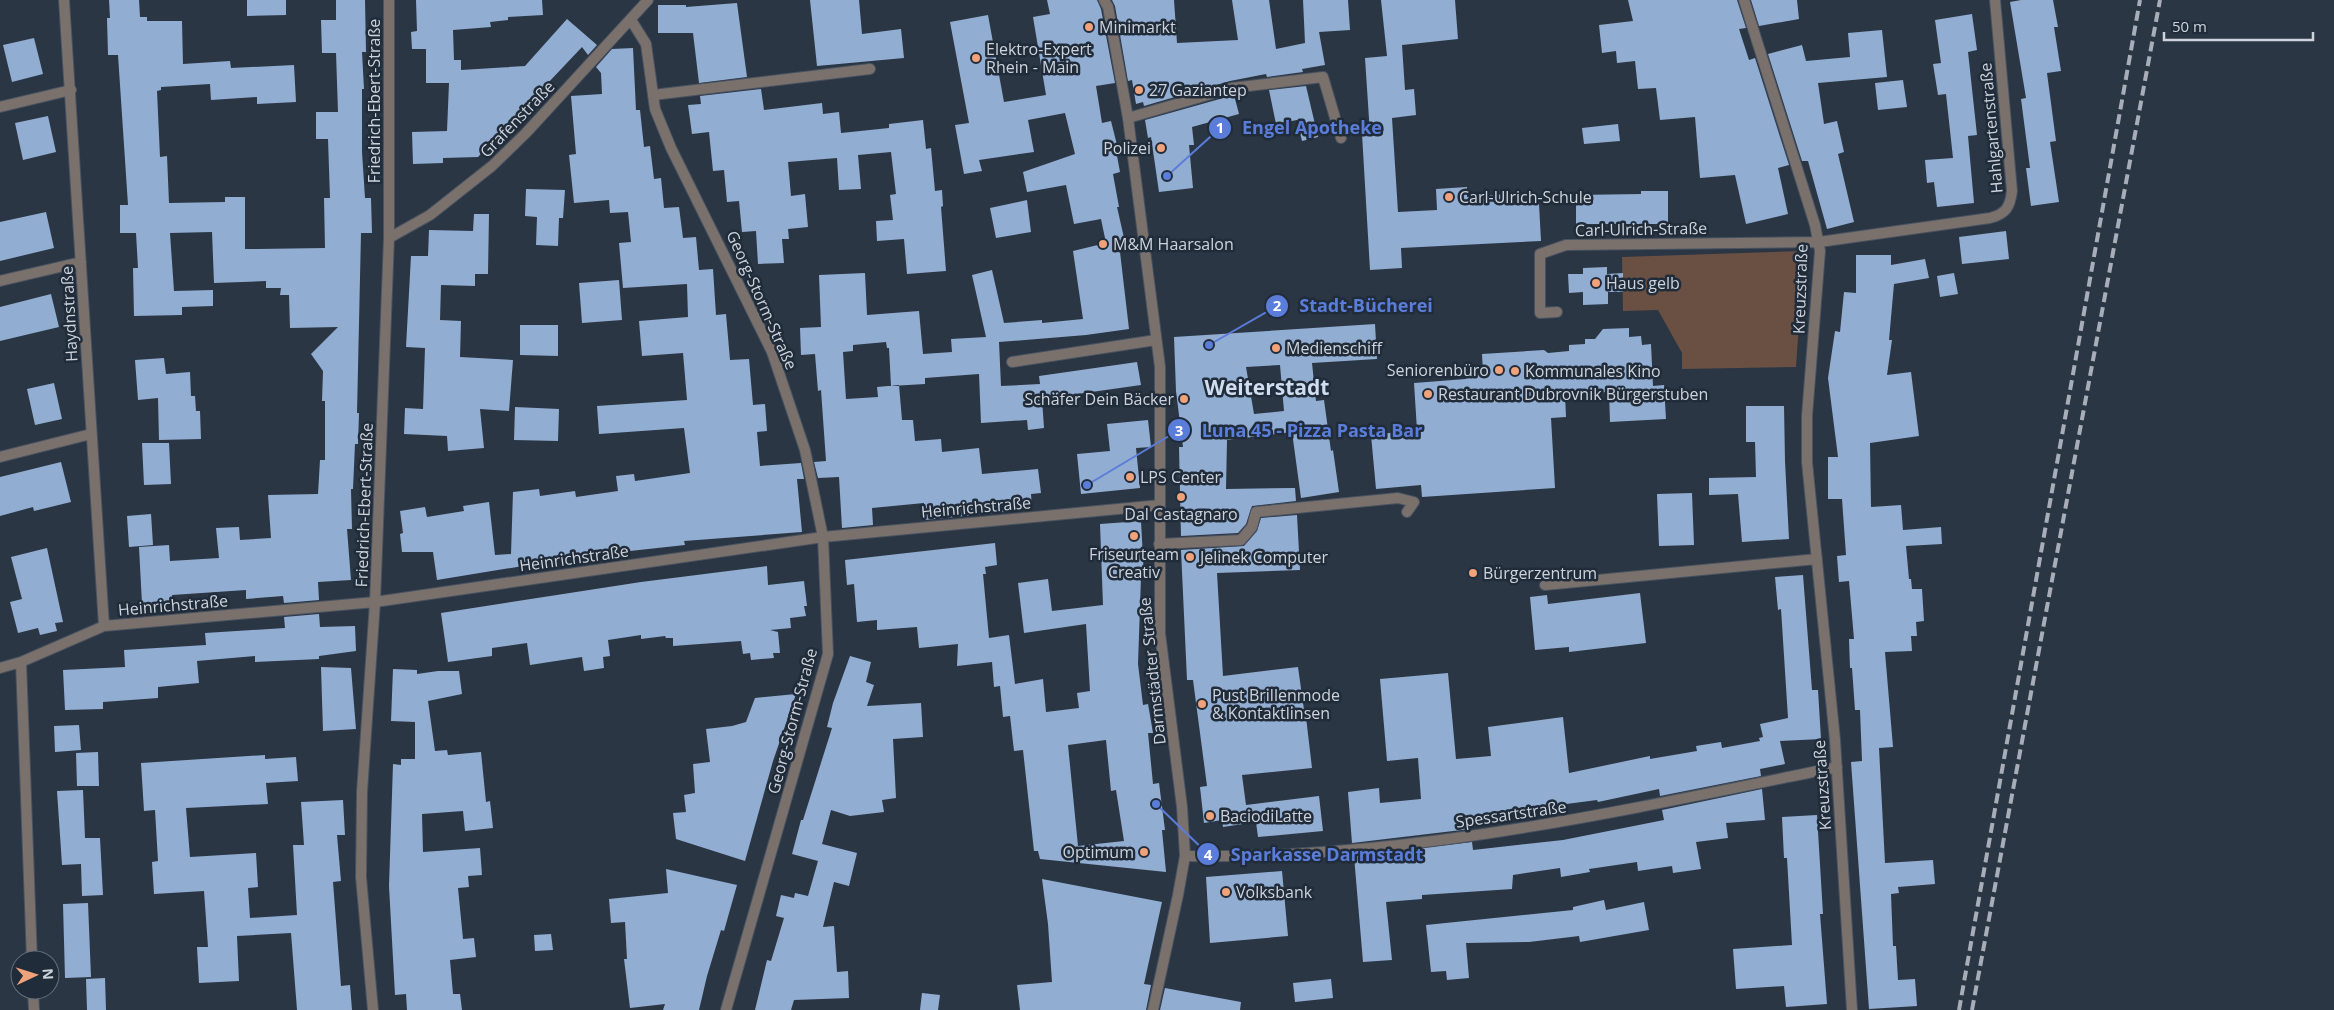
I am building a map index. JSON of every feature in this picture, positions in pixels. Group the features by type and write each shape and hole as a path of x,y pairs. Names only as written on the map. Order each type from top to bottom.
{"street":[{"name":"Haydnstraße","path":"64,0 104,626"},
{"name":"Friedrich-Ebert-Straße","path":"373,1010 361,877 362,792 375,602 389,238 389,0"},
{"name":"Grafenstraße","path":"389,238 430,215 492,166 648,0"},
{"name":"Darmstädter Straße","path":"1104,0 1128,118 1160,367 1160,633 1181,798 1184,856 1178,895 1153,1010"},
{"name":"Kreuzstraße","path":"1744,0 1819,242 1820,260 1806,442 1837,767 1852,1010"},
{"name":"Hahlgartenstraße","path":"1819,242 1990,218 1999,216 2008,208 2012,191 1995,0"},
{"name":"Georg-Storm-Straße","path":"631,20 646,44 655,109 671,148 772,352 805,450 823,536 828,654 726,1010"},
{"path":"653,95 870,69"},
{"path":"1128,118 1232,88 1323,77 1341,138"},
{"path":"0,108 71,90"},
{"name":"Carl-Ulrich-Straße","path":"1557,312 1540,313 1540,254 1566,245 1819,242"},
{"path":"0,281 81,262"},
{"path":"1012,362 1156,340"},
{"path":"0,456 91,434"},
{"path":"1159,544 1241,540 1252,527 1256,512 1398,498 1414,502 1407,512"},
{"name":"Heinrichstraße","path":"0,668 21,662 104,626 375,602 823,536 1160,505"},
{"path":"1545,585 1816,559"},
{"path":"21,662 32,950"},
{"name":"Spessartstraße","path":"1184,856 1243,857 1334,851 1545,826 1837,767"}],"shaded area":[{"path":"1804,251 1796,367 1682,369 1682,353 1658,310 1623,311 1622,257"}],"building":[{"path":"109,0 139,0 140,17 147,17 147,21 182,21 183,64 230,61 231,68 294,65 296,102 257,104 257,97 211,100 210,84 161,87 161,90 157,91 160,157 167,156 169,203 225,202 225,197 245,197 245,249 258,249 325,248 324,198 330,198 328,139 316,139 316,112 338,112 336,53 322,53 321,20 336,20 336,0 365,0 366,52 362,52 364,89 362,89 362,152 365,198 371,198 372,233 361,233 358,444 355,444 353,489 351,489 352,529 347,529 351,580 318,582 319,600 284,603 283,596 246,599 246,590 172,595 173,603 142,604 139,547 169,545 170,561 219,558 216,528 239,527 240,540 271,538 268,495 318,494 320,460 325,460 325,401 322,401 323,371 311,354 338,327 290,328 289,295 280,295 281,288 266,288 266,281 214,283 212,232 170,233 174,291 213,290 213,306 182,307 182,315 134,316 133,268 138,268 136,233 120,233 120,205 128,205 118,55 108,55 107,18 110,18"},
{"path":"247,0 286,0 286,15 247,16"},
{"path":"416,0 542,0 543,15 508,17 508,20 490,22 491,27 453,30 454,60 461,60 461,70 525,66 567,19 597,45 588,55 582,47 478,157 443,158 443,163 413,164 412,132 447,131 449,83 426,83 426,49 412,49 411,32 417,31"},
{"path":"810,0 859,0 862,34 901,29 904,58 817,66"},
{"path":"1047,0 1097,0 1101,9 1115,83 1096,86 1102,123 1111,121 1117,145 1115,145 1120,172 1113,174 1119,207 1117,207 1127,251 1120,252 1129,329 1086,335 999,342 1001,386 1040,384 1039,376 1137,362 1141,385 1042,399 1044,428 1028,430 1027,420 981,423 979,374 925,378 925,384 899,386 902,420 913,420 915,441 941,439 942,452 979,448 982,474 1038,469 1041,493 1031,494 1032,509 925,520 924,503 872,508 873,525 842,528 839,477 818,478 814,462 826,461 821,390 818,391 815,354 801,355 800,328 821,327 819,275 865,273 867,315 919,311 923,354 952,352 951,339 986,337 972,275 992,270 1004,323 1042,320 1042,323 1083,319 1073,251 1106,243 1101,219 1074,224 1066,185 1027,192 1023,172 1075,154 1065,113 1028,120 1034,152 979,160 982,171 964,174 955,125 969,123 950,22 988,15 1004,102 1046,95 1033,17 1050,14","holes":["886,342 887,348 889,348 891,386 877,387 878,397 846,399 843,352 853,351 853,345"]},
{"path":"1112,0 1174,0 1177,43 1238,40 1232,0 1269,0 1276,49 1305,43 1303,0 1348,0 1350,30 1319,32 1325,65 1302,69 1303,72 1267,77 1266,74 1230,81 1144,106 1143,102 1136,104 1132,80 1128,81 1115,6"},
{"path":"1381,0 1455,0 1458,39 1402,45 1405,90 1414,89 1416,115 1392,118 1398,212 1437,210 1436,189 1467,187 1467,197 1507,194 1508,205 1539,204 1541,241 1401,248 1402,268 1370,270 1362,134 1370,134 1365,58 1387,56"},
{"path":"1628,0 1737,0 1746,28 1739,29 1749,60 1755,58 1789,165 1778,168 1788,214 1746,224 1735,175 1700,178 1695,117 1660,120 1656,88 1638,89 1635,61 1617,63 1616,51 1602,53 1599,25 1633,21"},
{"path":"1751,0 1797,0 1799,19 1759,26"},
{"path":"2053,0 2058,27 2054,27 2061,71 2047,73 2056,141 2050,142 2059,202 2031,206 2026,168 2030,168 2021,99 2026,98 2010,2"},
{"path":"737,3 747,77 699,83 693,33 658,33 658,5 686,5 686,7"},
{"path":"1972,14 1977,50 1968,52 1977,135 1968,136 1974,203 1937,207 1934,182 1927,183 1925,160 1953,158 1946,94 1938,95 1933,64 1941,63 1935,20"},
{"path":"1882,30 1887,77 1818,83 1824,124 1837,121 1844,152 1838,154 1854,222 1827,229 1808,161 1802,161 1768,54 1802,45 1806,61 1850,57 1848,33"},
{"path":"34,38 43,74 12,82 3,45"},
{"path":"633,48 636,110 640,110 644,147 650,146 654,179 661,178 664,208 679,207 683,238 696,237 699,270 713,269 716,315 726,314 730,360 749,359 753,405 765,404 767,431 757,432 760,466 801,463 804,479 797,479 802,532 684,541 685,545 584,556 437,580 433,552 402,552 400,534 403,533 400,511 425,507 427,517 464,511 463,506 489,502 495,555 511,554 513,492 539,489 540,496 575,491 576,497 618,491 616,476 634,474 635,481 690,473 684,428 599,434 597,406 687,400 683,353 642,356 639,321 688,317 687,284 623,288 619,243 631,242 628,212 610,213 609,200 574,203 569,155 576,154 571,96 602,94 601,73 596,67 612,49"},
{"path":"1903,80 1907,107 1878,110 1875,83"},
{"path":"1306,86 1318,137 1302,141 1297,120 1276,124 1269,90"},
{"path":"761,89 764,110 822,103 823,114 839,112 841,133 889,128 889,124 923,120 926,149 931,148 935,191 942,190 943,206 941,207 946,271 907,274 904,239 877,241 876,221 893,220 890,195 896,194 891,152 858,155 861,189 839,190 837,158 788,162 791,196 805,194 808,227 788,229 789,239 782,239 784,263 758,264 756,231 742,232 739,201 727,202 724,170 713,171 709,132 692,134 688,105 701,104 700,96"},
{"path":"1234,95 1239,114 1192,127 1194,145 1189,145 1193,188 1159,192 1151,137 1148,138 1145,120"},
{"path":"48,116 56,152 23,160 15,123"},
{"path":"1618,124 1620,141 1584,144 1582,128"},
{"path":"526,189 565,190 563,218 559,218 558,246 536,245 537,217 525,216"},
{"path":"1641,191 1668,191 1668,224 1576,224 1576,195 1641,194"},
{"path":"1027,200 1031,232 996,238 990,208"},
{"path":"46,212 54,248 0,261 0,222"},
{"path":"474,214 489,214 488,274 475,274 475,286 441,285 440,320 461,321 460,357 513,360 509,411 480,409 484,448 448,451 447,436 404,434 405,408 423,409 425,348 406,347 411,256 428,256 429,230 473,231"},
{"path":"2006,231 2009,259 1962,264 1959,237"},
{"path":"1856,255 1891,255 1891,265 1925,259 1929,278 1894,284 1889,340 1892,340 1887,375 1911,372 1919,436 1870,443 1871,507 1901,505 1903,530 1941,527 1942,544 1906,546 1909,579 1911,579 1912,589 1922,589 1924,621 1916,622 1917,636 1911,636 1912,651 1885,652 1893,747 1879,748 1885,863 1933,860 1935,884 1898,887 1899,893 1891,894 1893,946 1896,946 1898,980 1915,979 1917,1006 1869,1009 1851,762 1862,761 1860,710 1855,710 1852,668 1850,668 1849,639 1854,639 1849,581 1839,582 1837,556 1846,555 1842,499 1828,499 1828,457 1838,457 1828,378 1835,331 1840,332 1844,292 1856,293"},
{"name":"Haus gelb","path":"1607,267 1607,274 1623,273 1623,292 1608,292 1608,304 1583,305 1583,292 1569,293 1568,274 1583,274 1583,268"},
{"path":"1954,273 1958,294 1940,297 1937,276"},
{"path":"619,280 622,320 582,323 579,283"},
{"path":"51,294 59,327 0,341 0,307"},
{"path":"1375,324 1377,359 1312,363 1316,401 1324,400 1339,492 1301,498 1292,432 1227,440 1226,489 1295,488 1296,501 1252,506 1246,524 1238,533 1181,536 1179,447 1183,447 1176,391 1174,337","holes":["1280,365 1284,411 1254,414 1246,367"]},
{"path":"520,325 558,325 558,356 520,355"},
{"path":"1629,328 1629,337 1641,336 1642,345 1651,344 1653,386 1664,385 1666,419 1610,422 1609,392 1565,394 1566,417 1551,418 1555,488 1422,497 1421,485 1376,489 1371,435 1417,430 1414,383 1466,379 1465,373 1483,372 1482,354 1544,350 1548,353 1569,351 1569,345 1585,344 1585,339 1595,339 1603,329"},
{"path":"164,358 166,374 190,372 191,396 195,396 196,411 200,411 201,439 159,440 158,398 138,400 135,360"},
{"path":"54,383 62,419 35,425 27,389"},
{"path":"1746,406 1784,406 1789,539 1742,542 1738,494 1709,495 1709,478 1756,477 1755,442 1746,442"},
{"path":"515,407 559,409 558,441 514,440"},
{"path":"1148,420 1151,447 1136,448 1140,488 1081,494 1077,454 1110,451 1107,424"},
{"path":"142,443 169,443 171,484 144,485"},
{"path":"61,462 71,502 34,511 33,507 0,516 0,477"},
{"path":"1692,493 1694,545 1659,546 1657,494"},
{"path":"151,514 153,545 129,547 127,516"},
{"path":"1297,515 1300,570 1217,573 1223,676 1298,667 1306,717 1312,768 1242,775 1246,805 1319,796 1323,831 1258,837 1256,822 1223,827 1222,820 1204,823 1200,787 1207,786 1193,680 1187,680 1181,550 1244,546 1257,531 1261,518"},
{"path":"1141,521 1144,577 1141,577 1138,664 1143,705 1148,704 1153,733 1148,733 1153,784 1159,783 1165,830 1162,830 1166,872 1040,859 1038,851 1034,851 1023,750 1014,751 1010,716 1003,717 1000,686 994,687 992,662 957,666 958,644 919,648 917,627 877,630 877,620 857,622 854,584 847,585 845,560 995,543 997,565 985,567 986,574 983,574 989,638 1009,635 1015,684 1043,679 1046,712 1079,708 1077,693 1090,691 1086,624 1024,633 1018,583 1048,579 1052,611 1103,605 1100,524","holes":["1106,740 1111,791 1116,790 1124,841 1078,846 1068,745"]},
{"path":"47,548 63,622 55,623 57,631 40,635 38,628 18,633 10,602 22,599 11,557"},
{"path":"767,566 768,585 804,581 807,606 804,606 806,616 790,618 791,628 770,630 778,632 780,653 773,653 774,658 751,660 750,653 743,654 741,641 673,646 673,638 666,638 665,636 641,639 641,635 608,640 610,656 603,657 604,668 584,671 582,657 530,665 527,643 492,648 492,656 448,662 441,613 641,582"},
{"path":"1803,575 1812,690 1818,690 1821,739 1780,741 1785,764 1760,769 1761,776 1660,796 1659,789 1598,802 1597,800 1488,814 1488,818 1469,820 1470,829 1352,843 1348,792 1379,788 1380,803 1421,799 1418,758 1387,761 1380,679 1448,673 1456,759 1491,756 1488,727 1563,717 1569,773 1650,756 1650,759 1697,751 1696,746 1721,742 1722,748 1760,741 1759,738 1763,737 1760,724 1788,718 1781,609 1778,610 1775,577"},
{"path":"1640,593 1646,643 1569,652 1569,647 1535,650 1530,597 1547,595 1548,604"},
{"path":"319,614 320,627 355,626 356,651 319,656 319,659 255,662 255,656 197,661 199,683 158,687 158,698 103,702 103,709 65,710 63,670 125,667 124,650 206,645 205,633 285,628 284,617"},
{"path":"850,656 871,662 866,682 874,685 867,706 921,703 923,737 893,739 896,798 882,800 884,812 850,816 831,810 822,844 857,853 849,886 834,882 823,927 834,926 837,972 848,971 849,998 794,1000 791,1010 755,1010 767,960 771,961 784,918 776,916 781,895 794,898 795,893 808,896 818,861 792,854 801,820 803,820 832,728 827,727 833,703"},
{"path":"321,667 351,668 356,729 323,731"},
{"path":"393,669 417,670 417,674 459,671 462,694 428,701 435,751 447,750 448,755 481,752 486,802 490,801 493,828 465,831 463,811 422,814 423,852 480,848 482,875 468,876 469,887 458,888 463,939 474,938 476,957 450,960 453,994 460,994 462,1010 407,1010 406,994 395,995 389,886 393,764 401,765 401,759 415,759 415,722 391,721"},
{"path":"796,694 773,761 745,861 676,839 673,813 686,812 684,795 695,793 693,764 710,762 706,729 732,726 746,722 755,698"},
{"path":"79,725 81,750 55,752 54,726"},
{"path":"98,752 99,786 77,786 76,753"},
{"path":"265,755 265,759 296,757 298,781 266,783 268,804 186,808 190,857 256,853 258,887 248,888 250,918 297,915 293,845 304,845 301,802 343,800 345,835 337,835 341,881 333,882 341,986 350,985 352,1010 297,1010 291,933 237,936 239,981 199,983 197,947 208,947 204,891 154,894 152,862 158,861 155,810 144,811 141,763"},
{"path":"1762,789 1765,820 1726,823 1728,838 1696,842 1701,869 1673,873 1672,866 1638,871 1637,862 1589,869 1590,872 1561,877 1560,868 1513,875 1512,889 1422,895 1422,899 1386,902 1392,960 1363,962 1354,856 1472,842 1473,850 1563,840 1664,820 1662,810"},
{"path":"83,790 85,838 100,838 103,895 82,896 81,864 62,865 57,791"},
{"path":"1817,815 1823,914 1820,914 1827,1004 1786,1007 1784,986 1736,989 1733,949 1792,945 1787,858 1784,858 1782,817"},
{"path":"666,869 737,885 724,931 721,930 707,976 699,1010 663,1010 665,1004 630,1008 624,959 627,959 625,922 611,923 609,899 668,893"},
{"path":"1282,871 1288,936 1210,943 1206,877"},
{"path":"1042,879 1162,902 1144,984 1151,985 1146,1010 1020,1010 1017,985 1052,982 1048,924"},
{"path":"1604,900 1606,910 1644,902 1649,930 1580,942 1579,936 1529,942 1466,943 1469,978 1447,980 1446,971 1431,972 1426,925 1573,910 1573,907"},
{"path":"88,903 91,977 65,978 63,904"},
{"path":"551,934 553,950 535,951 534,935"},
{"path":"105,978 106,1010 87,1010 86,979"},
{"path":"1331,979 1333,998 1295,1002 1293,983"},
{"path":"1165,988 1241,1002 1240,1010 1160,1010"},
{"path":"922,993 940,995 938,1010 920,1010"}],"railway":[{"path":"1959,1010 2140,0"},
{"path":"1972,1010 2160,0"}],"place":[{"name":"Minimarkt","path":"1089,27"},
{"name":"Elektro-Expert Rhein - Main","path":"976,58"},
{"name":"27 Gaziantep","path":"1139,90"},
{"name":"Polizei","path":"1161,148"},
{"name":"Engel Apotheke","path":"1167,176"},
{"name":"Carl-Ulrich-Schule","path":"1449,197"},
{"name":"M&M Haarsalon","path":"1103,244"},
{"name":"Haus gelb","path":"1596,283"},
{"name":"Stadt-Bücherei","path":"1209,345"},
{"name":"Medienschiff","path":"1276,348"},
{"name":"Seniorenbüro","path":"1499,370"},
{"name":"Kommunales Kino","path":"1515,371"},
{"name":"Restaurant Dubrovnik Bürgerstuben","path":"1428,394"},
{"name":"Schäfer Dein Bäcker","path":"1184,399"},
{"name":"LPS Center","path":"1130,477"},
{"name":"Luna 45 - Pizza Pasta Bar","path":"1087,485"},
{"name":"Dal Castagnaro","path":"1181,497"},
{"name":"Friseurteam Creativ","path":"1134,536"},
{"name":"Jelinek Computer","path":"1190,557"},
{"name":"Bürgerzentrum","path":"1473,573"},
{"name":"Pust Brillenmode & Kontaktlinsen","path":"1202,704"},
{"name":"Sparkasse Darmstadt","path":"1156,804"},
{"name":"BaciodiLatte","path":"1210,816"},
{"name":"Optimum","path":"1144,852"},
{"name":"Volksbank","path":"1226,892"}],"district":[{"name":"Weiterstadt","path":"1267,388"}]}
